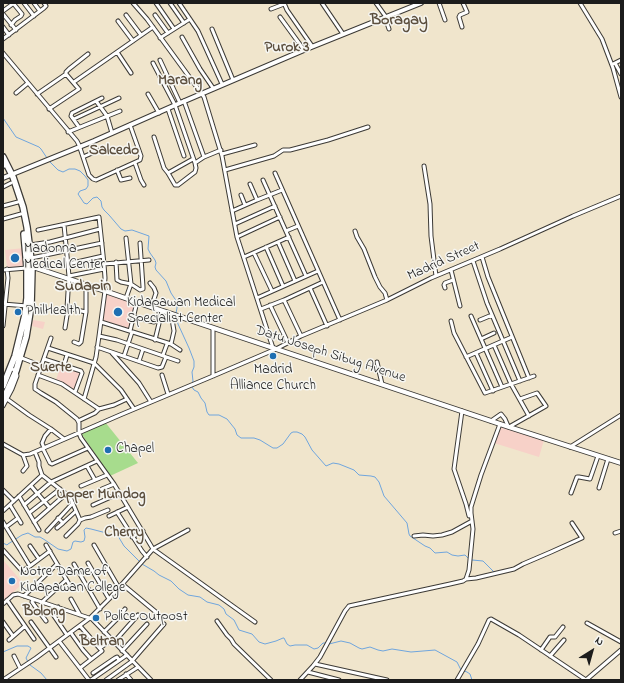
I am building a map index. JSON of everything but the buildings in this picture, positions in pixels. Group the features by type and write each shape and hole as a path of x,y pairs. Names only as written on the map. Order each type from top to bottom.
{"highway":[{"path":"3,156 8,176 21,208 30,245 31,258 28,306 17,357 5,399"},
{"path":"3,166 21,208 30,268"},
{"path":"3,386 4,380 13,369"}],"main road":[{"path":"8,176 80,147 312,46 421,3"},
{"name":"Datu Joseph Sibug Avenue","path":"30,268 69,277 86,285 162,311 621,463"}],"street":[{"path":"3,5 4,10 13,3 22,14 11,25"},
{"path":"24,3 34,16"},
{"path":"34,3 40,11"},
{"path":"3,39 45,7 44,3"},
{"path":"133,3 153,27 202,93 207,104 221,152 237,237 275,348"},
{"path":"156,3 174,29"},
{"path":"170,3 184,23"},
{"path":"179,3 201,38 222,84"},
{"path":"271,9 284,3 287,10 312,46"},
{"path":"322,3 343,34"},
{"path":"376,3 385,17 389,29"},
{"path":"438,3 445,20"},
{"path":"462,27 459,17 467,12 463,3"},
{"path":"580,3 621,74 616,77"},
{"path":"3,14 16,30"},
{"path":"126,15 141,35"},
{"path":"155,15 168,33"},
{"path":"280,17 304,50"},
{"path":"160,38 190,19"},
{"path":"118,21 133,41"},
{"path":"3,27 9,35"},
{"path":"74,82 153,27"},
{"path":"212,30 233,80"},
{"path":"182,36 200,69 213,88"},
{"path":"117,52 131,73"},
{"path":"3,53 78,143 92,179 94,180 139,161 141,157 130,125"},
{"path":"37,94 66,74 68,70 88,54"},
{"path":"160,60 182,102 204,157"},
{"path":"614,64 621,60"},
{"path":"153,63 175,105 195,163 196,171 178,185 175,185 164,168 154,137"},
{"path":"614,64 621,98"},
{"path":"49,109 78,90 74,82 66,74"},
{"path":"16,92 28,83"},
{"path":"148,94 159,113"},
{"path":"79,127 71,116 72,113 102,98"},
{"path":"74,120 118,98"},
{"path":"96,101 107,116 112,133"},
{"path":"168,109 184,156"},
{"path":"68,132 120,111"},
{"path":"225,170 274,156 285,150 328,140 368,127"},
{"path":"195,163 204,157 254,145"},
{"path":"83,157 99,150"},
{"path":"168,174 193,159"},
{"path":"135,163 144,185"},
{"path":"424,166 430,204 431,236 436,276"},
{"path":"117,170 121,180 130,178"},
{"path":"275,174 340,320"},
{"path":"263,180 306,276"},
{"path":"3,186 11,183"},
{"path":"250,184 256,200"},
{"path":"232,211 282,190"},
{"path":"241,195 245,205"},
{"name":"Madrid Street","path":"23,455 28,455 213,376 301,336 387,300 436,276 621,196"},
{"path":"3,206 18,202"},
{"path":"235,224 275,206"},
{"path":"3,219 21,214"},
{"path":"38,230 99,217 105,278 99,336 94,363 84,399"},
{"path":"237,237 280,217"},
{"path":"64,225 69,277 68,309 65,328"},
{"path":"286,231 298,226"},
{"path":"30,245 100,229"},
{"path":"356,230 357,237 387,300"},
{"path":"244,257 289,237"},
{"path":"126,238 131,284 126,298"},
{"path":"31,258 102,242"},
{"path":"278,242 295,281"},
{"path":"116,262 117,280 131,284 140,290 143,288 140,243"},
{"path":"266,247 283,286"},
{"path":"254,252 272,291"},
{"path":"68,264 103,256"},
{"path":"482,257 488,277 528,378"},
{"path":"104,264 149,260"},
{"path":"473,261 492,315 520,381"},
{"path":"3,326 4,304 8,290 8,278 5,270 30,268"},
{"path":"69,277 104,269"},
{"path":"257,298 318,270"},
{"path":"450,270 460,306"},
{"path":"445,288 445,283 453,280"},
{"path":"261,309 323,282"},
{"path":"150,283 156,293 151,307"},
{"path":"74,342 79,344 81,342 86,312 86,285"},
{"path":"310,288 327,326"},
{"path":"3,290 8,290"},
{"path":"284,300 301,336"},
{"path":"124,356 137,302"},
{"path":"4,304 28,306"},
{"path":"270,305 288,343"},
{"path":"68,309 86,312"},
{"path":"154,340 162,311"},
{"path":"171,344 174,331 172,314"},
{"path":"480,320 492,315"},
{"path":"471,316 502,387"},
{"path":"134,317 154,322"},
{"path":"451,321 454,333 484,392 487,393 534,376"},
{"path":"101,322 154,340 171,344 180,350"},
{"path":"213,328 213,376"},
{"path":"481,339 494,333"},
{"path":"99,336 117,340 178,361"},
{"path":"146,342 147,337"},
{"path":"466,357 512,337"},
{"path":"52,338 35,384 36,390 56,402 73,415 78,421 81,438 120,493 153,549 255,622"},
{"path":"163,356 167,344"},
{"path":"494,345 511,384 529,416"},
{"path":"97,347 160,368 162,367 166,357"},
{"path":"48,348 94,363 121,390 134,409"},
{"path":"139,360 143,349"},
{"path":"110,351 139,383 151,402"},
{"path":"476,353 493,391"},
{"path":"64,365 67,355"},
{"path":"17,357 42,366"},
{"path":"44,359 81,371 82,373 75,392"},
{"path":"377,362 382,384"},
{"path":"162,374 168,394"},
{"path":"38,375 59,383 75,392 99,410"},
{"path":"491,421 501,414 509,427 546,407 537,392 520,400"},
{"path":"3,406 5,399 64,439"},
{"path":"78,421 99,410 127,399"},
{"path":"462,411 454,469 472,521"},
{"path":"570,447 621,415"},
{"path":"466,579 469,570 473,534 470,510 500,424"},
{"path":"51,429 42,442 43,448 50,463 52,464 88,448"},
{"path":"3,444 23,455 26,464 23,471"},
{"path":"35,452 39,462 38,466 42,475 70,497 80,520"},
{"path":"571,493 577,477 590,479 598,456"},
{"path":"39,462 48,457"},
{"path":"599,488 608,459"},
{"path":"24,505 51,482 97,461"},
{"path":"87,466 95,480"},
{"path":"81,486 107,474"},
{"path":"4,509 42,475"},
{"path":"102,489 114,484"},
{"path":"31,486 50,508"},
{"path":"29,513 60,489"},
{"path":"3,490 14,501"},
{"path":"93,504 120,493"},
{"path":"34,522 66,494"},
{"path":"19,496 39,530"},
{"path":"47,531 73,503"},
{"path":"10,505 21,523"},
{"path":"109,516 128,507"},
{"path":"66,536 80,520 108,510"},
{"path":"57,528 76,511"},
{"path":"118,512 132,537 147,557"},
{"path":"6,527 18,518"},
{"path":"58,518 63,523"},
{"path":"414,536 442,535 452,532 472,521"},
{"path":"3,522 30,566"},
{"path":"300,680 315,664 349,606 514,569 582,538 572,523"},
{"path":"3,680 50,648 90,618 100,609 153,549 188,530"},
{"path":"615,533 621,530"},
{"path":"132,537 143,531"},
{"path":"46,545 72,588"},
{"path":"94,545 119,588"},
{"path":"30,546 40,558"},
{"path":"3,550 22,571 50,551"},
{"path":"24,596 57,564"},
{"path":"74,564 100,609"},
{"path":"88,564 109,599"},
{"path":"42,602 66,580"},
{"path":"122,584 157,613"},
{"path":"3,604 14,594 18,594 90,618 151,680"},
{"path":"33,599 32,602 46,621"},
{"path":"70,599 80,615"},
{"path":"7,600 34,640"},
{"path":"58,607 52,611 52,613 67,635"},
{"path":"104,632 125,609"},
{"path":"100,648 112,641 138,615"},
{"path":"458,680 491,619 519,635 586,680 621,650"},
{"path":"217,621 227,635 232,639 234,644 271,680"},
{"path":"3,622 13,636"},
{"path":"32,622 56,657"},
{"path":"587,623 621,642"},
{"path":"122,651 147,624"},
{"path":"106,680 132,661 164,624"},
{"path":"9,640 25,626"},
{"path":"80,626 102,650 102,652 80,668"},
{"path":"541,650 550,637 555,637 563,627"},
{"path":"71,633 91,659"},
{"path":"550,656 564,640"},
{"path":"59,641 90,680 127,655"},
{"path":"14,656 20,668"},
{"path":"93,673 117,657 119,660"},
{"path":"315,664 387,680"},
{"path":"118,680 138,666"},
{"path":"308,672 339,680"},
{"path":"126,674 131,680"}],"shaded area":[{"name":"Madonna Medical Center","path":"24,248 25,266 7,268 5,250"},
{"name":"Kidapawan Medical Specialist Center","path":"105,294 136,303 131,330 101,320"},
{"path":"33,320 45,322 43,329 32,326"},
{"path":"61,365 81,372 74,390 56,380"},
{"path":"500,425 544,440 539,457 494,443"},
{"name":"Notre Dame of Kidapawan College","path":"3,560 23,583 3,602"}],"green space":[{"path":"105,422 138,463 110,476 81,433"}],"waterway":[{"path":"3,118 16,137 39,147 47,158"},
{"path":"50,162 58,170 63,172 69,169 75,169 80,171 85,176 88,180 88,186 78,194 84,203 87,204 93,198 97,197 101,201 104,210 121,229 125,231 132,230 149,236 148,249 155,260 156,270 166,281 177,302 176,313"},
{"path":"176,317 194,361 192,384"},
{"path":"192,387 198,392 205,403 209,415 219,415 227,419 235,429 237,435 241,438 254,438 273,448 277,448 283,444 291,433 297,432 305,437 312,450 326,466 333,463 339,464 354,470 359,475 375,477 379,482 384,496 407,523 410,536 430,548 435,553 447,552 452,555 465,555 468,558"},
{"path":"3,543 7,545 22,535 28,533 35,537 40,537 58,549 67,551 71,549 73,542 84,541 84,530 86,528 118,536 124,546 140,562"},
{"path":"472,560 483,561 494,572"},
{"path":"142,564 171,581 188,595 200,597 207,602 219,605 224,609 226,614 234,620 239,630 252,634 259,642 265,644 284,638 290,646 307,645 314,649 318,648 323,643 326,643"},
{"path":"329,644 341,641 350,643 362,649 370,647 383,651 392,649 411,652 435,650 457,662 461,670"},
{"path":"3,652 17,646 28,646 31,648 26,658 28,662"},
{"path":"30,665 41,673 47,680"},
{"path":"464,671 470,674 472,680"}],"place":[{"name":"Madonna Medical Center","path":"15,258"},
{"name":"PhilHealth","path":"18,312"},
{"name":"Kidapawan Medical Specialist Center","path":"118,312"},
{"name":"Madrid Alliance Church","path":"273,356"},
{"name":"Chapel","path":"108,450"},
{"name":"Notre Dame of Kidapawan College","path":"12,581"},
{"name":"Police Outpost","path":"96,618"}],"district":[{"name":"Boragay","path":"399,21"},
{"name":"Purok 3","path":"287,49"},
{"name":"Marang","path":"180,82"},
{"name":"Salcedo","path":"114,152"},
{"name":"Sudapin","path":"83,287"},
{"name":"Suerte","path":"51,369"},
{"name":"Upper Mundog","path":"101,496"},
{"name":"Cherry","path":"124,534"},
{"name":"Bolong","path":"44,613"},
{"name":"Beltran","path":"102,643"}]}
